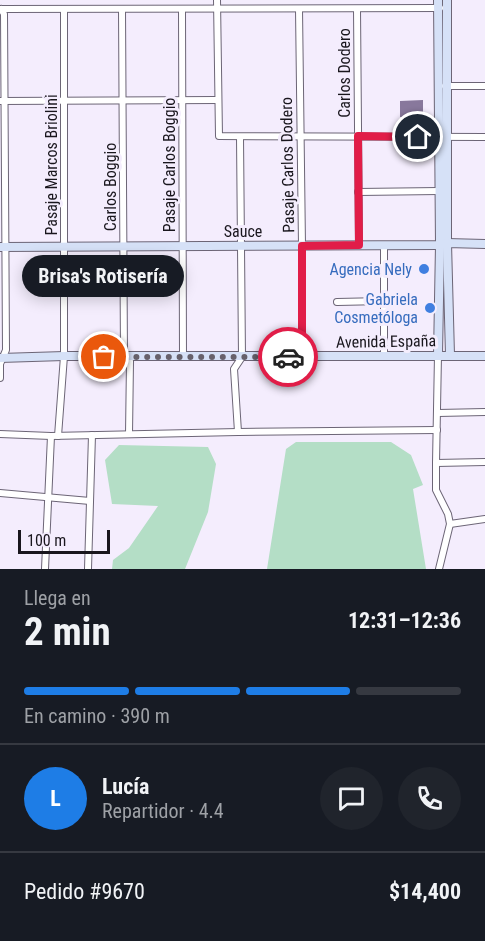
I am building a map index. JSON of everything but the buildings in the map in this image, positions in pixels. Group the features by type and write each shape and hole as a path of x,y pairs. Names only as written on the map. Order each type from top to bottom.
{"main road":[{"path":"438,356 443,244 443,137 438,86 443,4"},
{"path":"443,4 448,86 439,191 450,355"},
{"name":"Sauce","path":"2,247 485,244"},
{"name":"Avenida España","path":"2,358 485,356"}],"street":[{"path":"144,0 144,9"},
{"path":"217,0 219,136 485,137"},
{"path":"314,0 314,9"},
{"path":"334,0 334,9"},
{"path":"0,9 357,9 443,4"},
{"path":"0,9 4,14 2,247 6,350 0,364 0,378"},
{"name":"Pasaje Marcos Briolini","path":"45,569 48,498 64,356 64,9"},
{"name":"Carlos Boggio","path":"122,9 124,357 130,361 129,434"},
{"name":"Pasaje Carlos Boggio","path":"182,9 183,357"},
{"name":"Pasaje Carlos Dodero","path":"299,9 302,357"},
{"name":"Carlos Dodero","path":"357,9 359,245"},
{"path":"438,86 485,86"},
{"path":"2,101 218,100"},
{"path":"238,432 234,369 242,357 240,136"},
{"path":"358,192 439,191"},
{"path":"384,245 384,357"},
{"path":"337,302 383,301"},
{"path":"438,356 436,490 448,514 450,524 439,569"},
{"path":"438,413 485,412"},
{"path":"0,434 54,436 437,430"},
{"path":"88,569 92,435"},
{"path":"436,463 485,462"},
{"path":"0,493 90,501"},
{"path":"450,524 485,519"}],"green space":[{"path":"296,442 391,442 411,455 423,485 413,489 426,569 267,569 286,449"},
{"path":"119,445 208,447 216,464 208,512 185,569 112,569 113,560 129,548 158,506 112,504 105,460"}],"way so far":[{"path":"104,357 288,357"}],"place":[{"name":"Agencia Nely","path":"424,269"},
{"name":"Gabriela Cosmetóloga","path":"430,308"},
{"name":"Brisa's Rotisería","path":"104,357"}],"route":[{"path":"288,357 302,357 302,246 359,245 358,136 418,137"}]}
